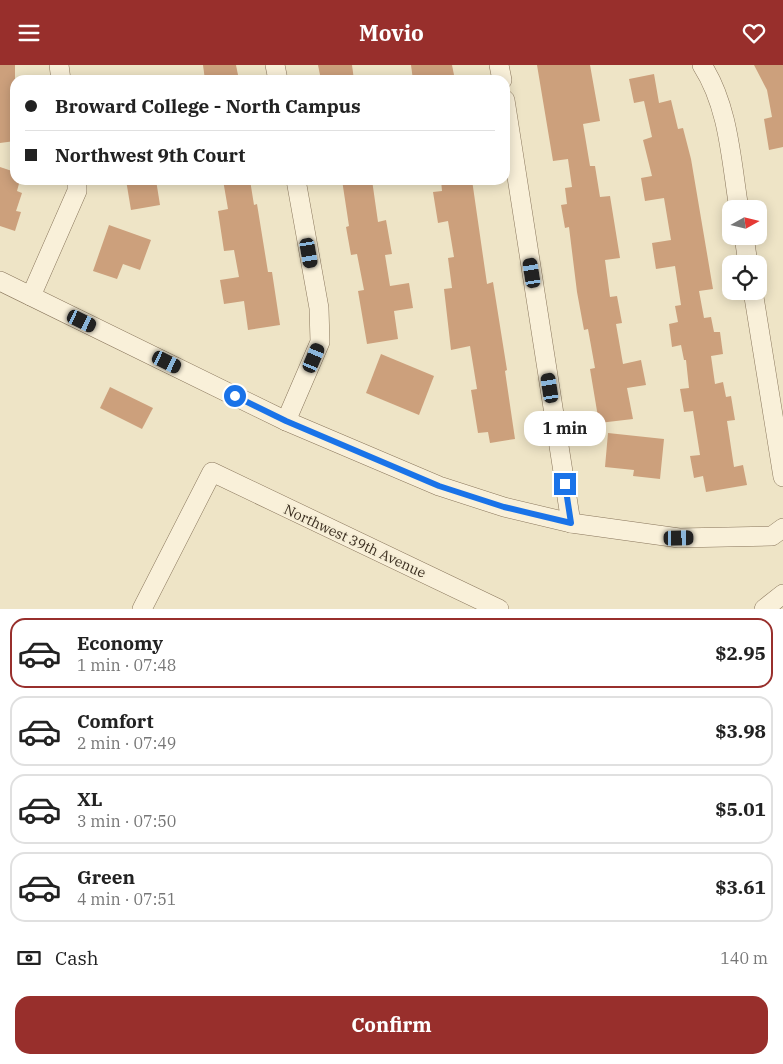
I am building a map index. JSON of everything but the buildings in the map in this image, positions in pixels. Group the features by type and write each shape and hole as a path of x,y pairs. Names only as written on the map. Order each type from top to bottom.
{"street":[{"path":"702,65 714,84 723,113 738,200"},
{"path":"510,132 571,523"},
{"path":"32,296 77,191 77,185"},
{"path":"286,421 320,342 319,308 297,185"},
{"path":"0,281 286,421 439,486 504,507 571,523 679,538 772,536 783,528"},
{"path":"754,300 783,477"},
{"name":"Northwest 39th Avenue","path":"142,609 212,472 499,609"},
{"path":"764,609 783,594"}],"route":[{"path":"235,396 286,421 439,486 504,507 571,523 565,484"}]}
